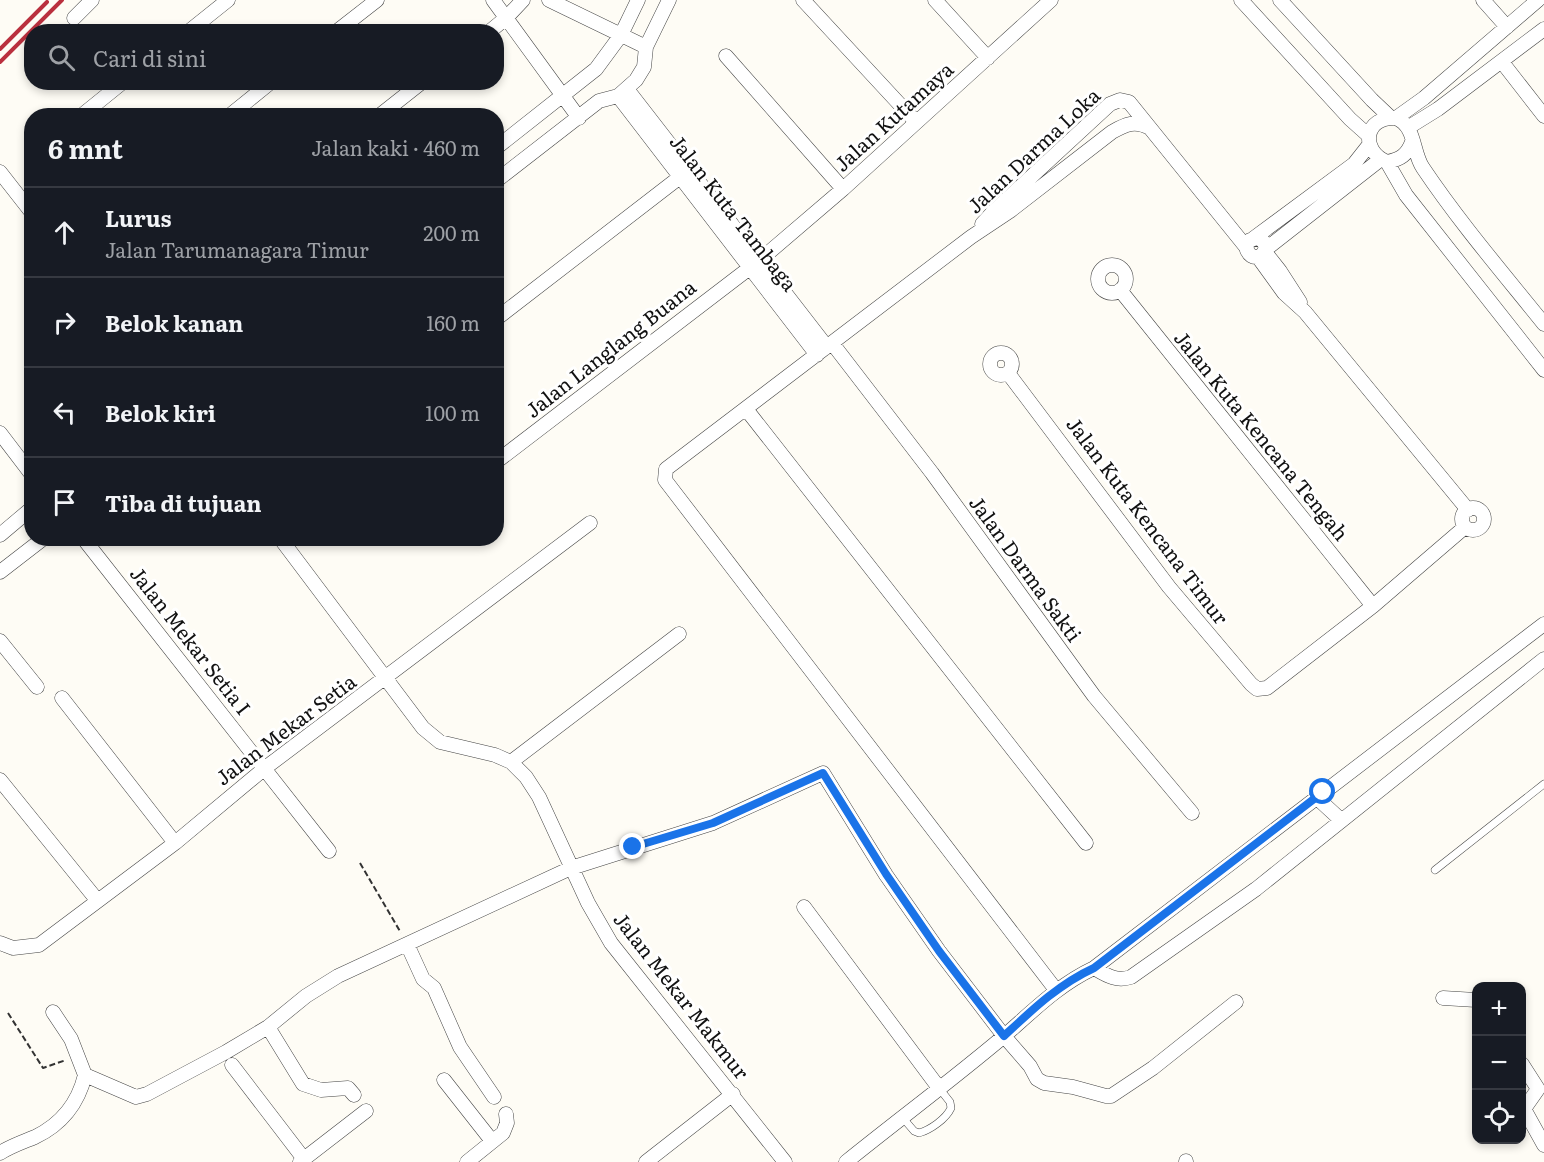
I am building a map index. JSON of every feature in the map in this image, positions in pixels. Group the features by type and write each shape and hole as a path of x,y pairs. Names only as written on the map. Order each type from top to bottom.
{"street":[{"path":"74,18 93,0"},
{"path":"198,24 228,0"},
{"path":"346,24 377,0"},
{"path":"493,0 579,118"},
{"path":"499,24 523,0"},
{"path":"549,0 646,47"},
{"path":"504,142 596,69 621,35 638,0"},
{"path":"504,175 599,101 622,93 636,80 644,66 646,47 669,0"},
{"path":"803,0 916,122"},
{"path":"935,0 988,58"},
{"name":"Jalan Kutamaya","path":"755,263 843,189 1051,0"},
{"path":"1241,0 1369,141 1374,154 1384,160 1406,195 1544,370"},
{"path":"1280,0 1372,100 1393,118 1408,127 1421,165 1458,217 1544,324"},
{"path":"1483,0 1507,27"},
{"path":"1250,243 1354,164 1369,141 1373,127 1381,120 1393,118 1424,98 1538,0"},
{"path":"1408,127 1434,112 1544,28"},
{"path":"726,56 843,189"},
{"path":"1502,62 1544,116"},
{"path":"91,108 113,90"},
{"path":"239,108 261,90"},
{"path":"389,108 412,90"},
{"name":"Jalan Kuta Tambaga","path":"622,93 681,177 825,348"},
{"name":"Jalan Kuta Tambaga","path":"622,93 755,263"},
{"name":"Jalan Darma Loka","path":"971,237 993,212 1110,104 1120,100 1129,102 1250,243 1258,238 1264,242 1263,253 1284,293 1305,312 1468,510"},
{"name":"Jalan Darma Loka","path":"1056,990 665,480 666,470 1112,132 1126,123 1141,124 1150,128"},
{"path":"1263,253 1384,160 1401,159 1408,152 1412,142"},
{"path":"0,172 24,203"},
{"path":"504,313 681,177"},
{"name":"Jalan Langlang Buana","path":"504,456 755,263"},
{"name":"Jalan Kuta Kencana Tengah","path":"1120,290 1373,606"},
{"name":"Jalan Darma Sakti","path":"825,348 932,472 1094,696 1192,813"},
{"name":"Jalan Kuta Kencana Timur","path":"1008,373 1169,587 1257,689 1267,688 1373,606"},
{"path":"746,409 1086,843"},
{"path":"0,434 24,464"},
{"path":"1473,508 1482,512 1484,521 1482,526 1474,530 1465,527 1462,517 1468,510 1473,508"},
{"path":"0,535 24,515"},
{"name":"Jalan Mekar Setia","path":"0,943 14,948 39,945 175,843 265,768 590,523"},
{"path":"1373,606 1465,527"},
{"path":"0,572 34,546"},
{"name":"Jalan Mekar Setia I","path":"89,546 329,851"},
{"path":"286,546 431,736 440,742 495,755 512,762 679,634"},
{"path":"846,1162 1004,1036 1056,990 1073,978 1094,968 1544,624"},
{"path":"0,641 37,687"},
{"path":"1094,968 1112,978 1123,980 1131,977 1256,889 1544,659"},
{"path":"63,698 175,843"},
{"name":"Jalan Mekar Makmur","path":"512,762 526,777 539,797 571,868 611,943 785,1162"},
{"path":"82,1069 136,1097 141,1096 226,1052 268,1027 306,996 329,981 407,944 571,868 713,823 823,773 886,874 939,951 1030,1066 1037,1079 1044,1083 1111,1096 1153,1068 1236,1002"},
{"path":"0,780 97,900"},
{"path":"1316,797 1341,820"},
{"path":"804,908 939,1088"},
{"path":"407,944 423,979 434,988 460,1047 494,1097"},
{"path":"1443,998 1472,1000"},
{"path":"14,1162 2,1149 38,1135 66,1115 81,1090 82,1069 71,1039 54,1012"},
{"path":"268,1027 303,1084 321,1089 348,1088 354,1095"},
{"path":"232,1065 302,1160 366,1111"},
{"path":"1526,1071 1538,1089 1524,1108 1544,1145"},
{"path":"444,1080 492,1141"},
{"path":"646,1162 732,1094"},
{"path":"467,1162 506,1128 506,1114"}],"lane":[{"path":"1435,870 1544,784"},
{"path":"902,1117 914,1131 919,1133 948,1114 951,1108 950,1102 939,1088"}],"path":[{"path":"360,863 407,944"},
{"path":"8,1013 43,1068 65,1060 82,1069"}],"railway":[{"path":"38,24 62,0"},
{"path":"25,24 47,2"},
{"path":"0,49 24,25"},
{"path":"0,62 24,38"}],"route":[{"path":"633,847 713,823 823,773 886,874 939,951 1004,1036 1056,990 1073,978 1094,968 1323,792"}]}
